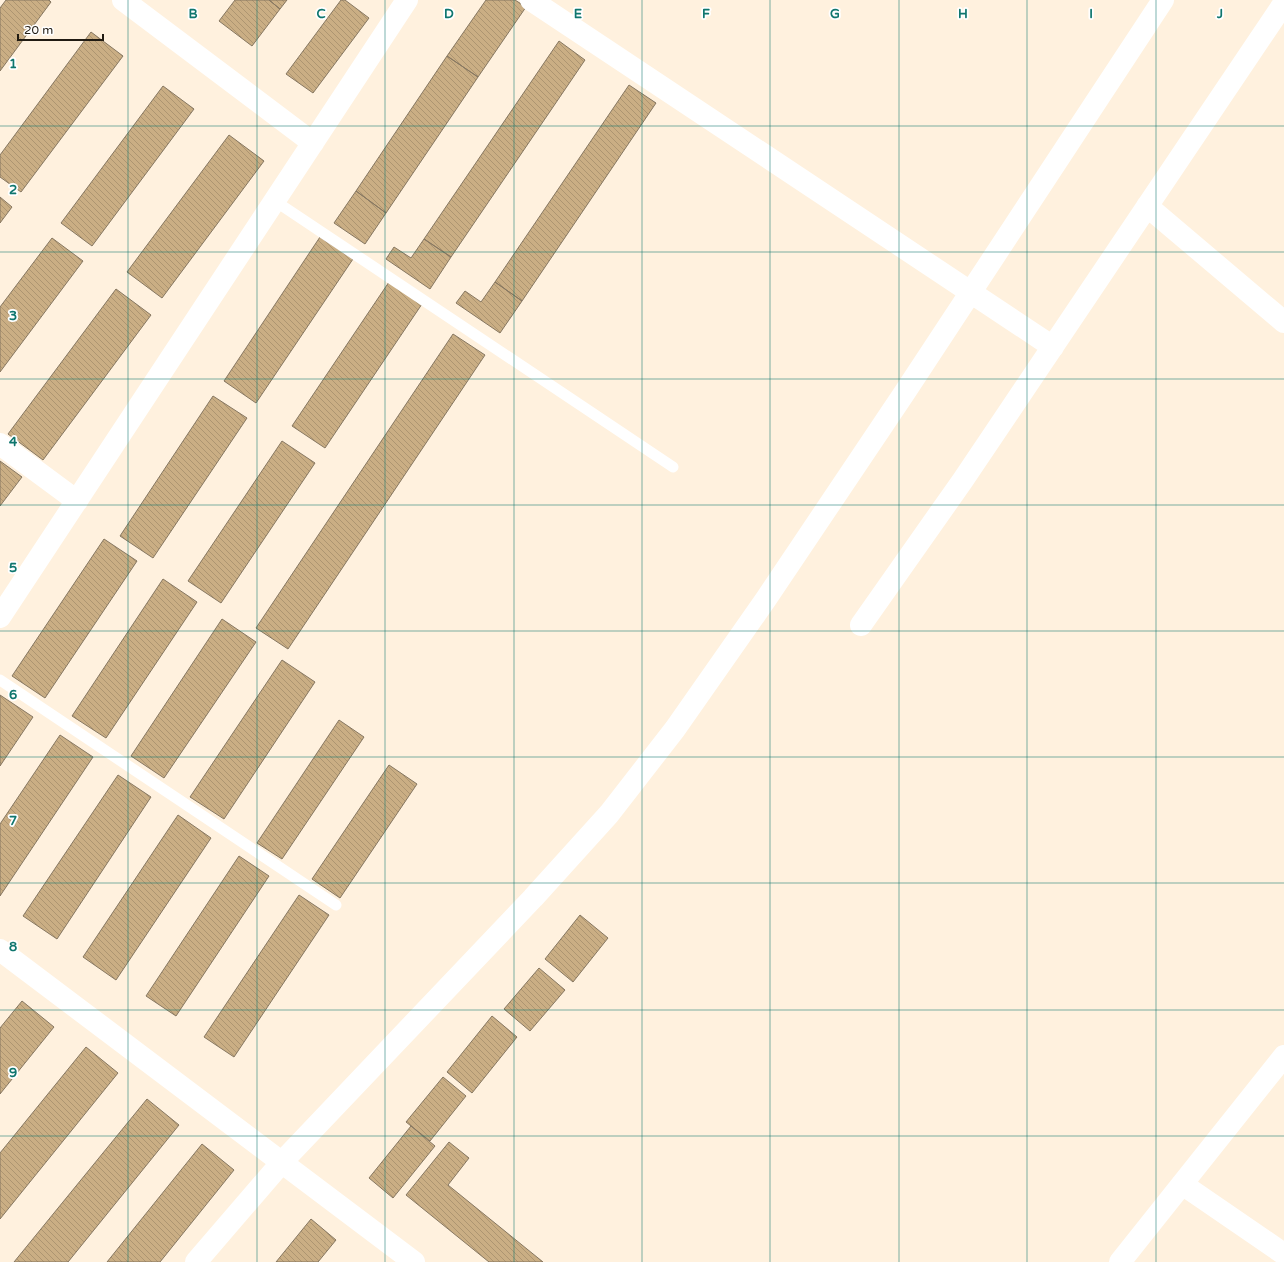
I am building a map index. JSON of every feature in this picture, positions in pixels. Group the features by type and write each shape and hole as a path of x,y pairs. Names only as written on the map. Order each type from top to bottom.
{"street":[{"path":"123,0 313,143"},
{"path":"0,617 407,0"},
{"path":"531,0 1053,347"},
{"path":"196,1262 282,1162 533,898 609,814 675,730 766,599 1163,0"},
{"path":"861,625 963,480 1284,3"},
{"path":"1147,206 1284,322"},
{"path":"0,444 77,501"},
{"path":"0,950 414,1262"},
{"path":"1120,1262 1284,1056"},
{"path":"1182,1184 1284,1254"}],"lane":[{"path":"275,200 673,467"},
{"path":"0,680 336,905"}],"building":[{"path":"6,0 49,0 51,2 0,71 0,8"},
{"path":"235,0 269,0 280,9 252,46 219,21"},
{"path":"269,0 287,0 280,9"},
{"path":"341,0 345,0 369,18 313,93 286,74"},
{"path":"486,0 515,0 526,7 478,77 447,56"},
{"path":"91,32 123,56 21,192 0,177 0,155"},
{"path":"559,41 585,60 451,257 424,239"},
{"path":"447,56 478,77 386,213 356,191"},
{"path":"629,85 656,103 522,301 495,282"},
{"path":"163,86 194,109 92,246 61,223"},
{"path":"229,135 264,161 162,298 127,272"},
{"path":"356,191 386,213 365,244 334,223"},
{"path":"0,197 12,207 0,223"},
{"path":"320,237 353,259 256,403 224,381"},
{"path":"52,238 83,261 0,372 0,307"},
{"path":"424,239 451,257 430,289 386,259 394,247 411,258"},
{"path":"389,282 422,304 325,448 292,426"},
{"path":"495,282 522,301 500,333 456,303 465,291 481,302"},
{"path":"116,289 151,315 43,460 8,434"},
{"path":"453,334 485,355 288,649 256,628"},
{"path":"213,396 247,418 153,558 120,536"},
{"path":"282,441 315,463 221,603 188,581"},
{"path":"0,461 22,477 0,506"},
{"path":"104,539 137,561 45,698 12,676"},
{"path":"163,579 197,602 106,738 72,716"},
{"path":"222,619 256,642 164,778 131,756"},
{"path":"282,660 315,682 224,819 190,797"},
{"path":"0,695 33,717 0,766"},
{"path":"339,720 364,737 282,859 257,843"},
{"path":"60,735 93,757 0,896 0,824"},
{"path":"389,765 417,784 340,898 312,879"},
{"path":"118,775 151,797 57,939 23,916"},
{"path":"178,815 211,838 116,980 83,957"},
{"path":"239,856 269,876 176,1016 146,996"},
{"path":"299,895 329,915 234,1057 204,1037"},
{"path":"580,915 608,938 573,982 545,959"},
{"path":"539,968 565,990 530,1031 504,1009"},
{"path":"22,1001 54,1027 0,1094 0,1028"},
{"path":"492,1016 517,1037 472,1093 447,1072"},
{"path":"86,1047 118,1073 0,1219 0,1153"},
{"path":"443,1077 466,1096 430,1141 406,1122"},
{"path":"147,1099 179,1125 68,1262 14,1262"},
{"path":"411,1126 435,1146 393,1198 369,1178"},
{"path":"449,1142 469,1158 448,1185 543,1262 489,1262 406,1195"},
{"path":"202,1144 234,1170 160,1262 107,1262"},
{"path":"311,1219 336,1240 318,1262 276,1262"}]}
